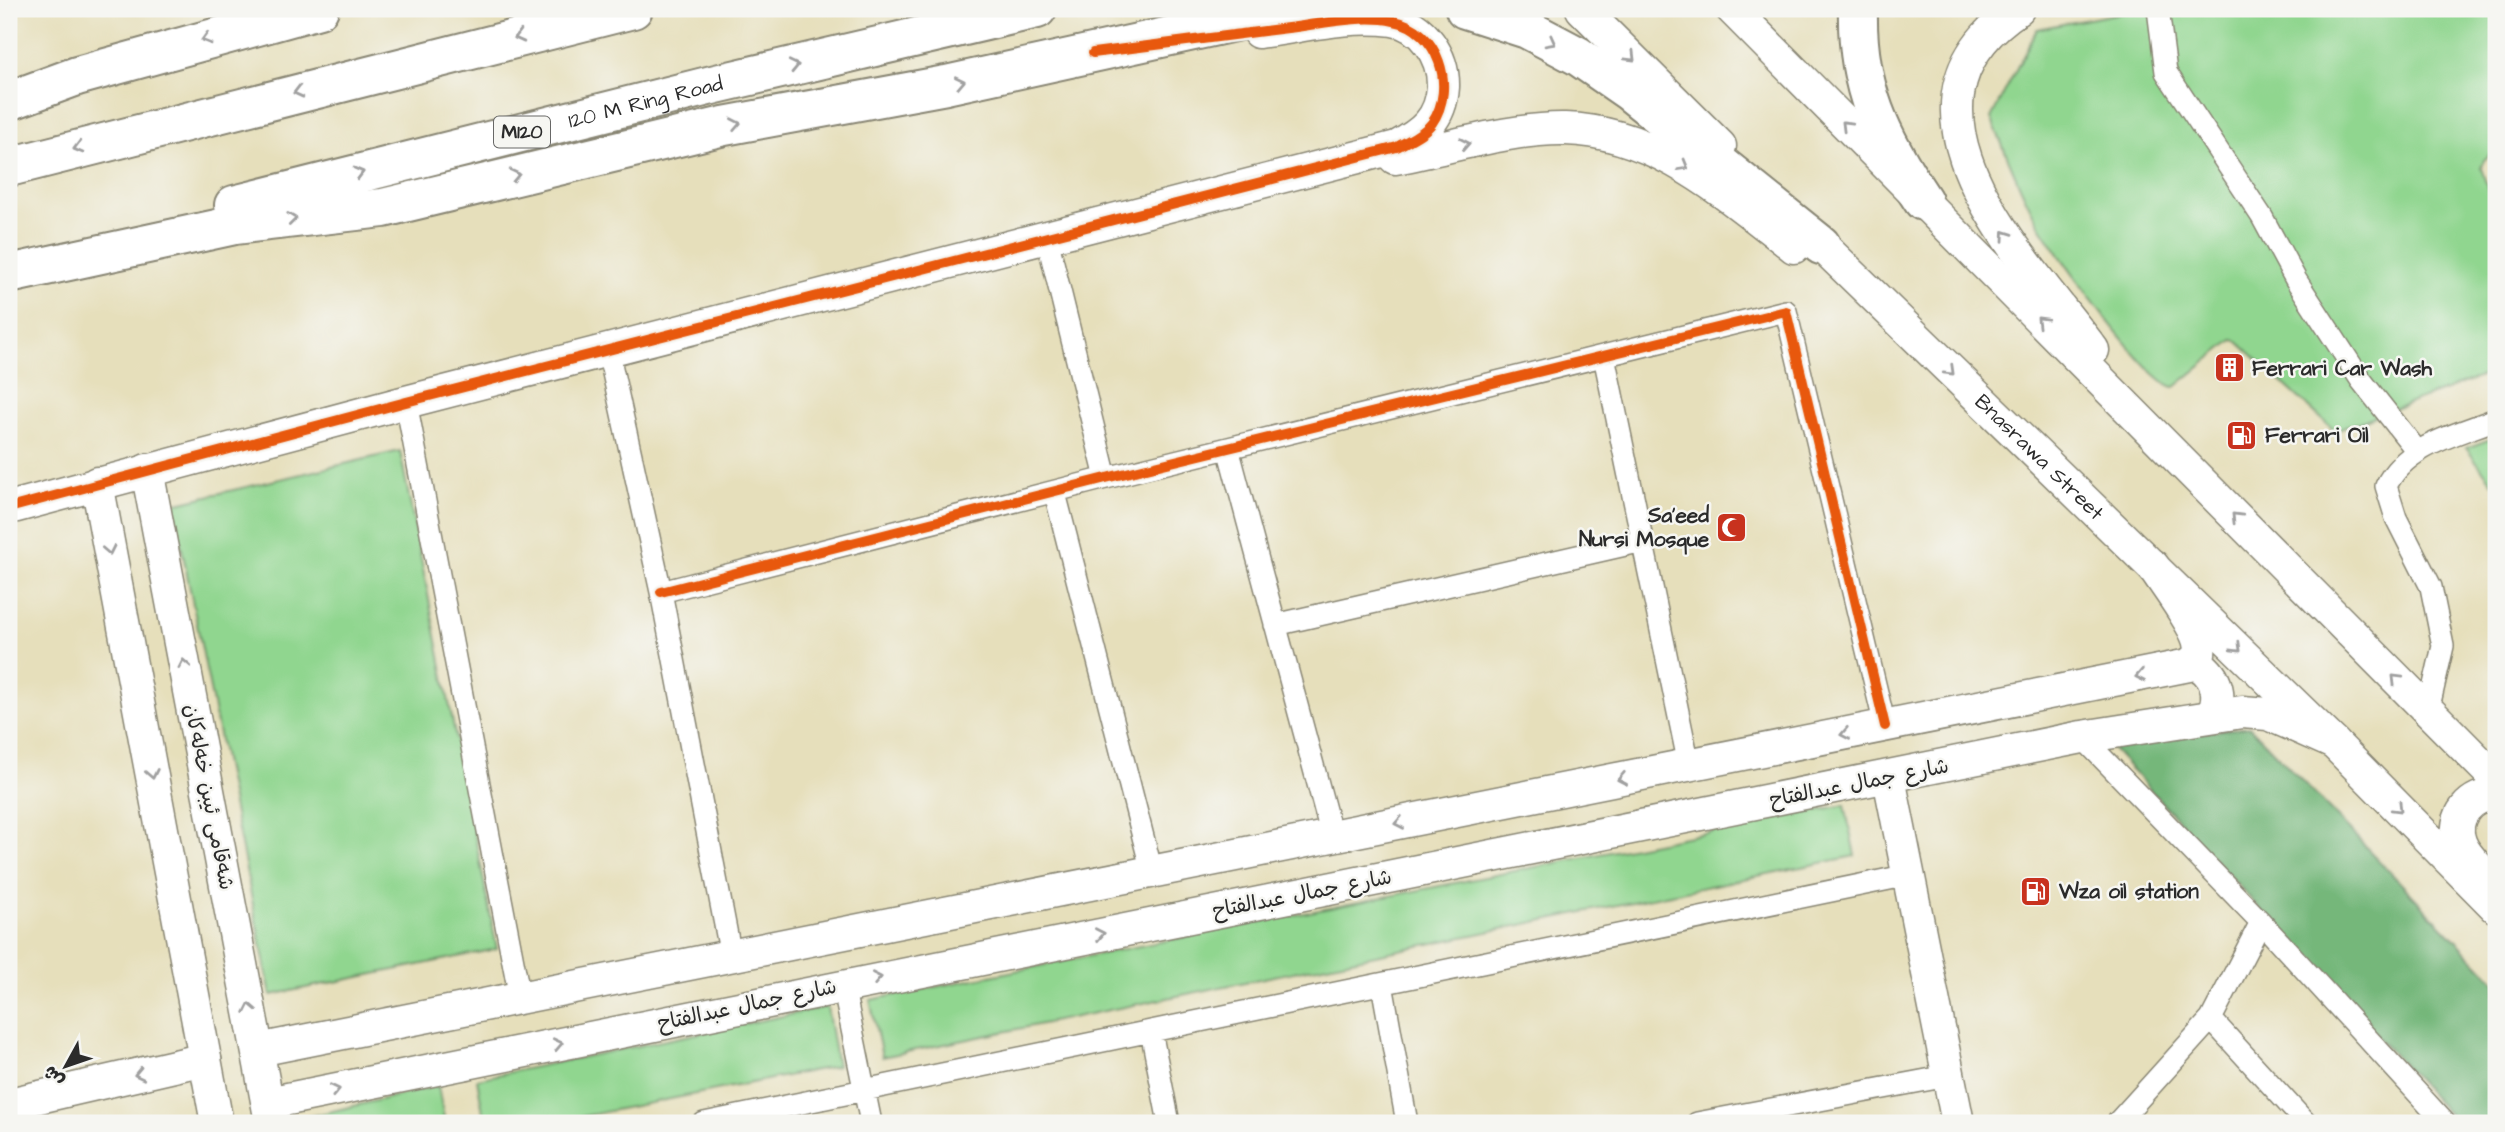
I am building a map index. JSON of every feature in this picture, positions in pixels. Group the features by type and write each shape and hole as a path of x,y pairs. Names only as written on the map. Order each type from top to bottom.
{"highway":[{"path":"9,101 76,76 319,9"},
{"path":"9,167 633,9"},
{"name":"120 M Ring Road","path":"9,264 477,143 1037,9"},
{"path":"9,274 235,225 383,208 724,126 946,85 1294,9"},
{"path":"1465,9 1527,29 1578,56 1630,92 1821,245"},
{"path":"1858,9 1861,63 1868,102 1897,163 1923,201"}],"main road":[{"name":"Bnasrawa Street","path":"1582,9 1916,339 2334,743 2496,907"},
{"path":"1732,9 2496,779"},
{"path":"2018,9 1993,29 1973,56 1962,79 1957,103 1957,133 1965,165 2007,237 2095,353 2130,411"},
{"path":"9,508 406,402 1397,147 1420,135 1432,123 1443,87 1441,64 1425,38 1402,23 1368,20 1093,53"},
{"path":"1253,186 1521,133 1563,129 1625,139 1660,152 1702,177 1916,339"},
{"name":"شەقامی ئیبن خەلەکان","path":"147,470 270,1113"},
{"path":"97,483 205,1059 214,1123"},
{"path":"258,1050 2172,669 2194,661 2200,650 2197,635 2153,566"},
{"path":"2194,661 2217,686 2218,702 2213,715"},
{"name":"شارع جمال عبدالفتاح","path":"270,1113 843,985 1889,778 2082,737 2242,712 2268,714 2334,743"},
{"path":"1889,778 1958,1123"},
{"path":"2496,795 2479,797 2466,806 2458,828 2462,847 2496,889"},
{"path":"1253,852 1264,901"},
{"path":"9,1104 205,1059"}],"street":[{"path":"2158,9 2166,72 2262,218 2295,280 2361,380 2417,452"},
{"path":"1047,238 1105,478"},
{"path":"661,592 1055,494 1105,478 1786,311 1885,726"},
{"path":"608,350 661,592 731,956"},
{"path":"1604,356 1689,765"},
{"path":"406,402 520,998"},
{"path":"2428,711 2443,646 2431,587 2396,518 2386,486 2395,468 2417,452 2496,419"},
{"path":"1228,448 1332,836"},
{"path":"1055,494 1153,872"},
{"path":"1275,625 1643,541"},
{"path":"2082,737 2261,922 2445,1123"},
{"path":"704,1123 1909,875"},
{"path":"2117,1123 2211,1019 2261,922"},
{"path":"1381,984 1407,1123"},
{"path":"843,985 871,1123"},
{"path":"2211,1019 2306,1123"},
{"path":"1151,1031 1170,1123"},
{"path":"1697,1123 1741,1119 1948,1076"}],"green space":[{"path":"2141,9 2496,9 2496,149 2484,160 2481,168 2496,213 2496,371 2335,431 2237,341 2233,340 2175,387 2162,381 2145,365 2103,314 2037,221 1991,118 2037,29"},
{"path":"2496,437 2496,487 2466,448"},
{"path":"400,451 497,949 271,995 173,504"},
{"path":"2250,727 2496,982 2496,1123 2457,1123 2107,743"},
{"path":"1845,805 1855,856 882,1057 870,1000"},
{"path":"827,1007 837,1066 549,1123 485,1123 477,1079"},
{"path":"438,1086 445,1123 296,1123 295,1120"}],"cycle path":[{"path":"9,508 406,402 1397,147 1429,127 1439,109 1443,93 1439,62 1422,35 1409,26 1381,19 1341,20 1093,53"},
{"path":"661,592 1106,478 1786,311 1885,726"}],"place":[{"name":"Ferrari Car Wash","path":"2229,368"},
{"name":"Ferrari Oil","path":"2242,435"},
{"name":"Sa'eed Nursi Mosque","path":"1732,527"},
{"name":"Wza oil station","path":"2036,891"}]}
